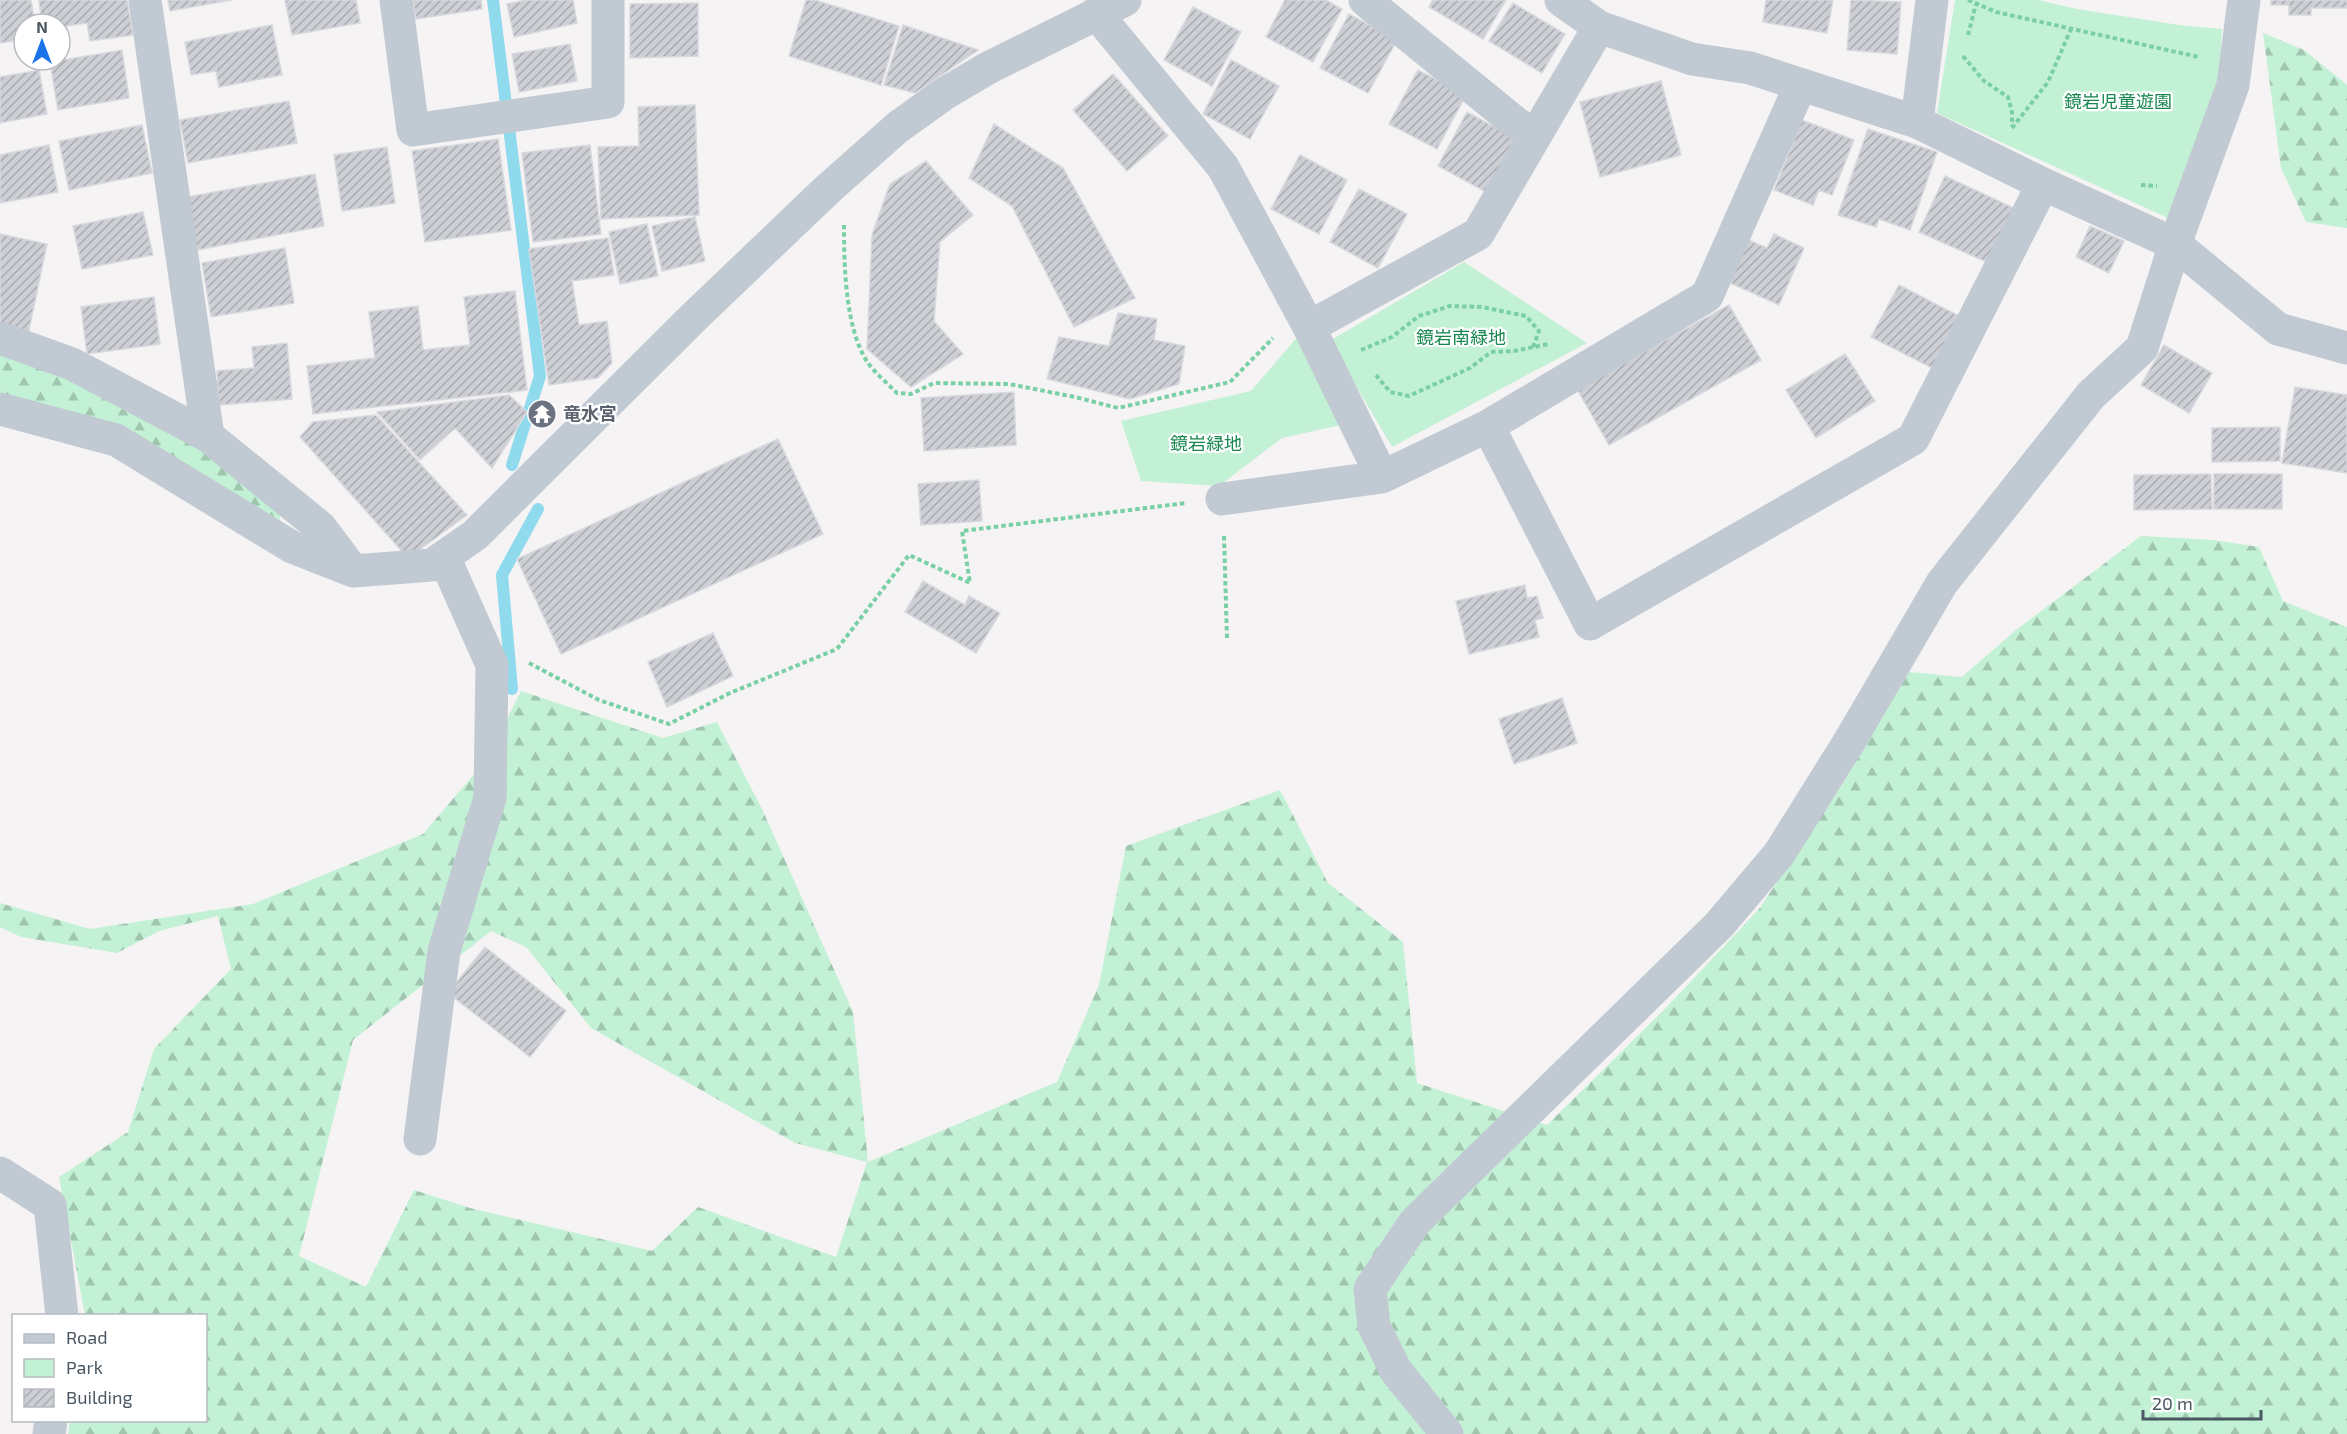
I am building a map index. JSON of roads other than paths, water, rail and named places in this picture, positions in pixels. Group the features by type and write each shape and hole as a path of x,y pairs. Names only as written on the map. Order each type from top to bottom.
{"street":[{"path":"145,0 208,436"},
{"path":"396,0 413,129 608,102 608,0"},
{"path":"0,409 116,440 292,547 352,571 432,566 475,535 702,309 828,189 898,127 944,94 988,68 1125,0"},
{"path":"1365,0 1517,124 1536,134"},
{"path":"1561,0 1599,27 1692,59 1750,68 1917,122 2043,184 2175,244 2278,329 2347,348"},
{"path":"1917,122 1932,0"},
{"path":"1447,1434 1396,1371 1374,1326 1370,1289 1415,1222 1719,925 1779,854 1849,742 1942,583 2091,395 2142,348 2175,244 2233,85 2244,0"},
{"path":"1096,14 1223,167 1305,320 1334,364 1382,477"},
{"path":"1305,320 1478,234 1599,27"},
{"path":"1222,499 1382,477 1488,426 1707,296 1800,86"},
{"path":"1488,426 1590,624 1913,440 2043,184"},
{"path":"0,338 72,364 208,436 321,526 352,571"},
{"path":"420,1139 444,951 489,798 492,665 444,557"},
{"path":"0,1173 50,1205 62,1314"}],"waterway":[{"path":"493,0 540,376 512,465"},
{"path":"512,689 502,575 538,509"}],"place":[{"name":"竜水宮","path":"542,414"}],"park label":[{"name":"鏡岩児童遊園","path":"2118,102"},
{"name":"鏡岩南緑地","path":"1461,338"},
{"name":"鏡岩緑地","path":"1206,444"}]}
